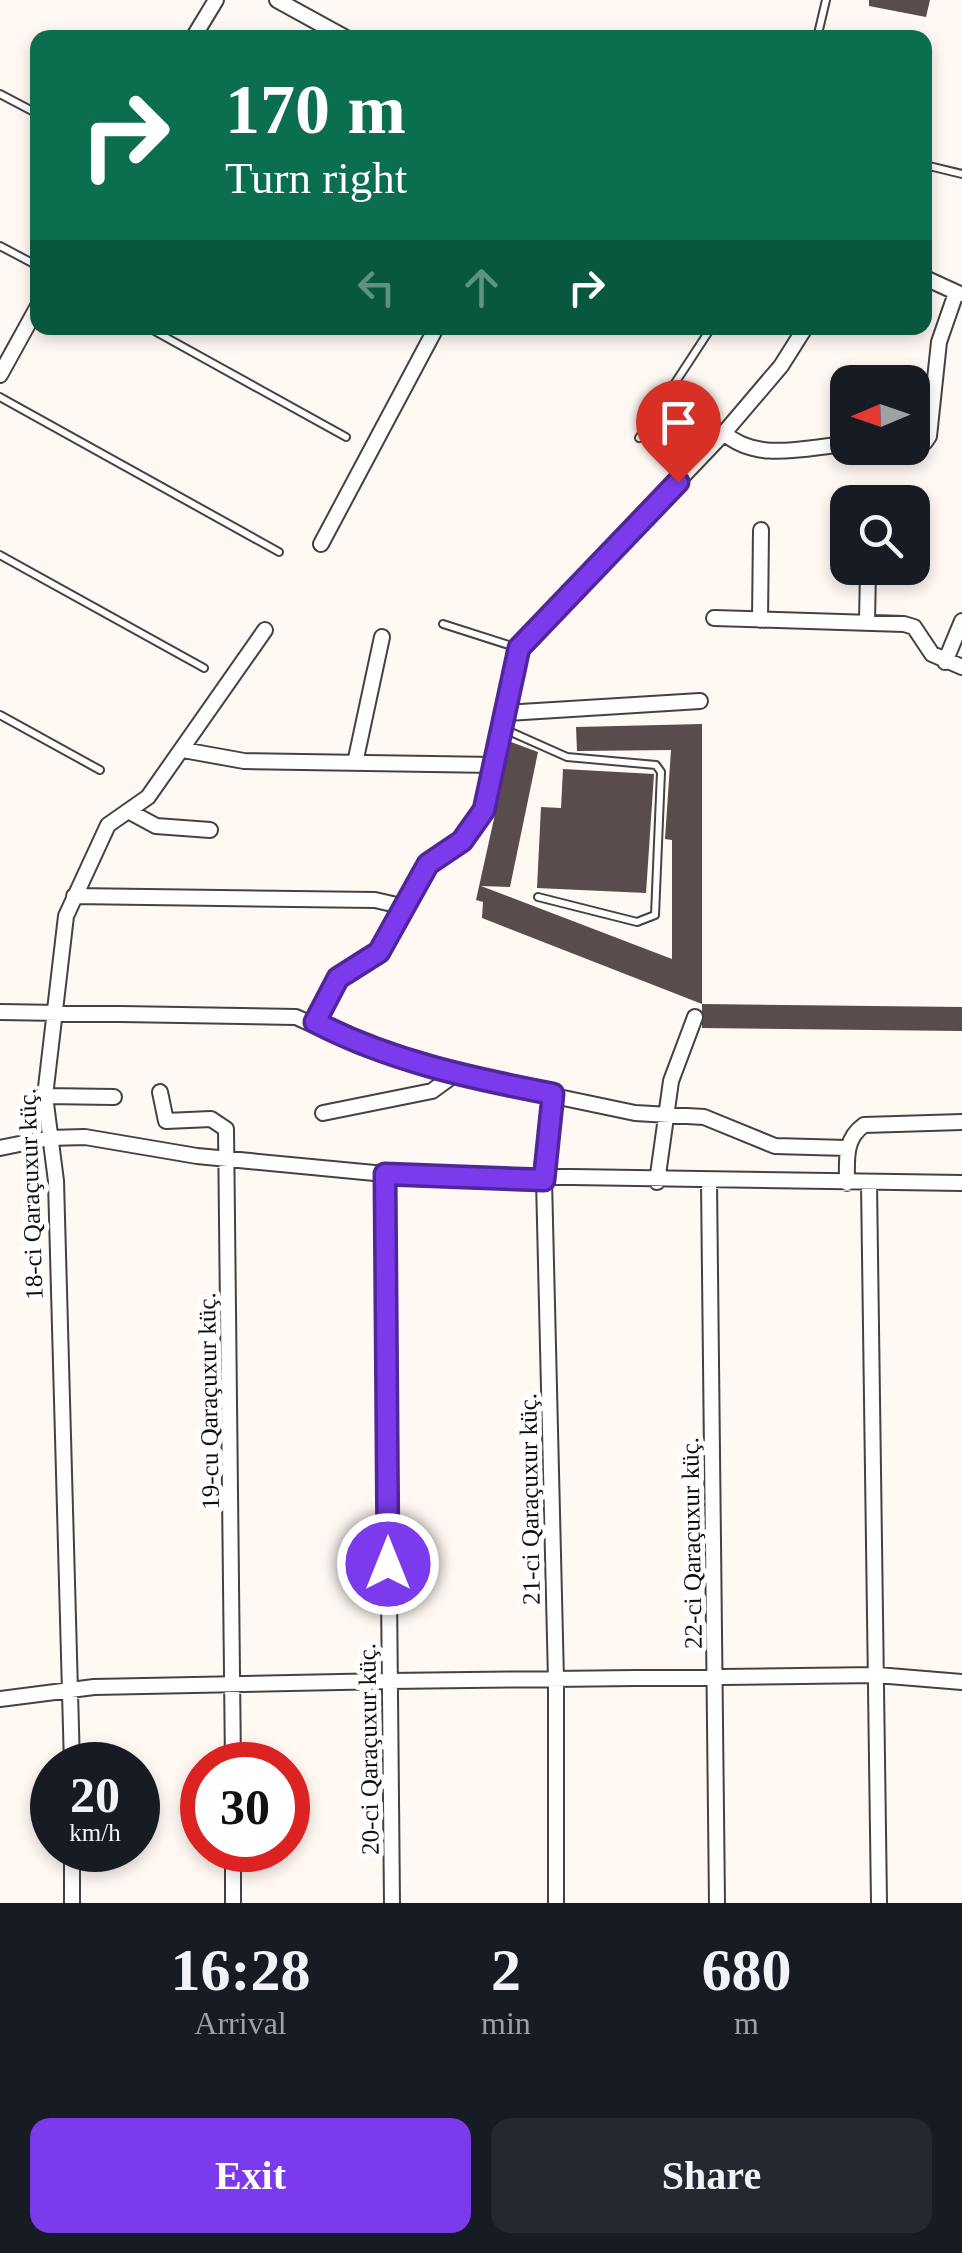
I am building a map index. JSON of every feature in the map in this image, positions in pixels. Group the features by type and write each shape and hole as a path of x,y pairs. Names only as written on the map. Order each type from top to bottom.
{"street":[{"path":"197,30 216,0"},
{"path":"277,0 331,30"},
{"path":"930,427 939,342 959,294 932,281"},
{"path":"0,375 30,321"},
{"path":"321,544 432,335"},
{"path":"315,1022 338,978 379,952 402,906 435,856 470,834 484,810 519,648 724,433 781,366 801,335"},
{"path":"724,433 749,450 764,452 830,446"},
{"path":"760,530 760,620"},
{"path":"867,623 868,585"},
{"path":"714,618 914,626 923,646 945,662 962,667"},
{"path":"945,662 962,621"},
{"name":"18-ci Qaraçuxur küç.","path":"72,1742 56,1182 44,1096 60,952 74,896 108,825 132,812 183,750 213,700 265,630"},
{"path":"355,763 382,637"},
{"path":"506,712 700,701"},
{"path":"183,750 223,760 495,765"},
{"path":"132,812 156,826 210,830"},
{"path":"74,896 374,900 402,906"},
{"path":"0,1012 55,1016 274,1015 315,1022 362,1047 454,1074 666,1116 727,1123 775,1146 847,1148"},
{"path":"658,1182 671,1081 695,1017"},
{"path":"322,1113 432,1090 454,1074"},
{"name":"19-cu Qaraçuxur küç.","path":"160,1092 166,1121 211,1119 226,1128 233,1742"},
{"name":"21-ci Qaraçuxur küç.","path":"553,1094 544,1180 556,1680 556,1903"},
{"path":"44,1096 114,1097"},
{"path":"847,1183 847,1148 855,1132 864,1125 962,1122"},
{"path":"0,1148 49,1138 85,1138 228,1159 385,1174 658,1182 962,1184"},
{"name":"20-ci Qaraçuxur küç.","path":"385,1174 392,1903"},
{"name":"22-ci Qaraçuxur küç.","path":"709,1182 718,1903"},
{"path":"869,1183 879,1903"},
{"path":"0,1698 72,1690 389,1681 877,1675 962,1682"},
{"path":"72,1872 72,1903"},
{"path":"233,1872 233,1903"}],"lane":[{"path":"818,30 826,0"},
{"path":"0,94 30,110"},
{"path":"932,167 962,174"},
{"path":"0,246 30,262"},
{"path":"162,335 346,436"},
{"path":"639,438 707,335"},
{"path":"0,397 278,552"},
{"path":"0,555 204,668"},
{"path":"442,624 519,648"},
{"path":"0,716 100,770"},
{"path":"502,729 567,758 656,765 660,772 655,915 637,922 538,897"}],"building":[{"path":"869,0 930,0 926,17 869,6"},
{"path":"702,724 702,1004 482,918 483,902 476,900 511,742 538,752 510,887 481,886 672,959 672,840 665,839 671,750 577,751 576,727"},
{"path":"563,769 654,774 646,893 537,888 541,807 561,808"},
{"path":"702,1004 962,1007 962,1031 702,1028"}],"route":[{"path":"388,1564 385,1174 544,1180 553,1094 454,1074 362,1047 315,1022 338,978 379,952 428,864 470,834 484,810 519,648 678,482"}]}
